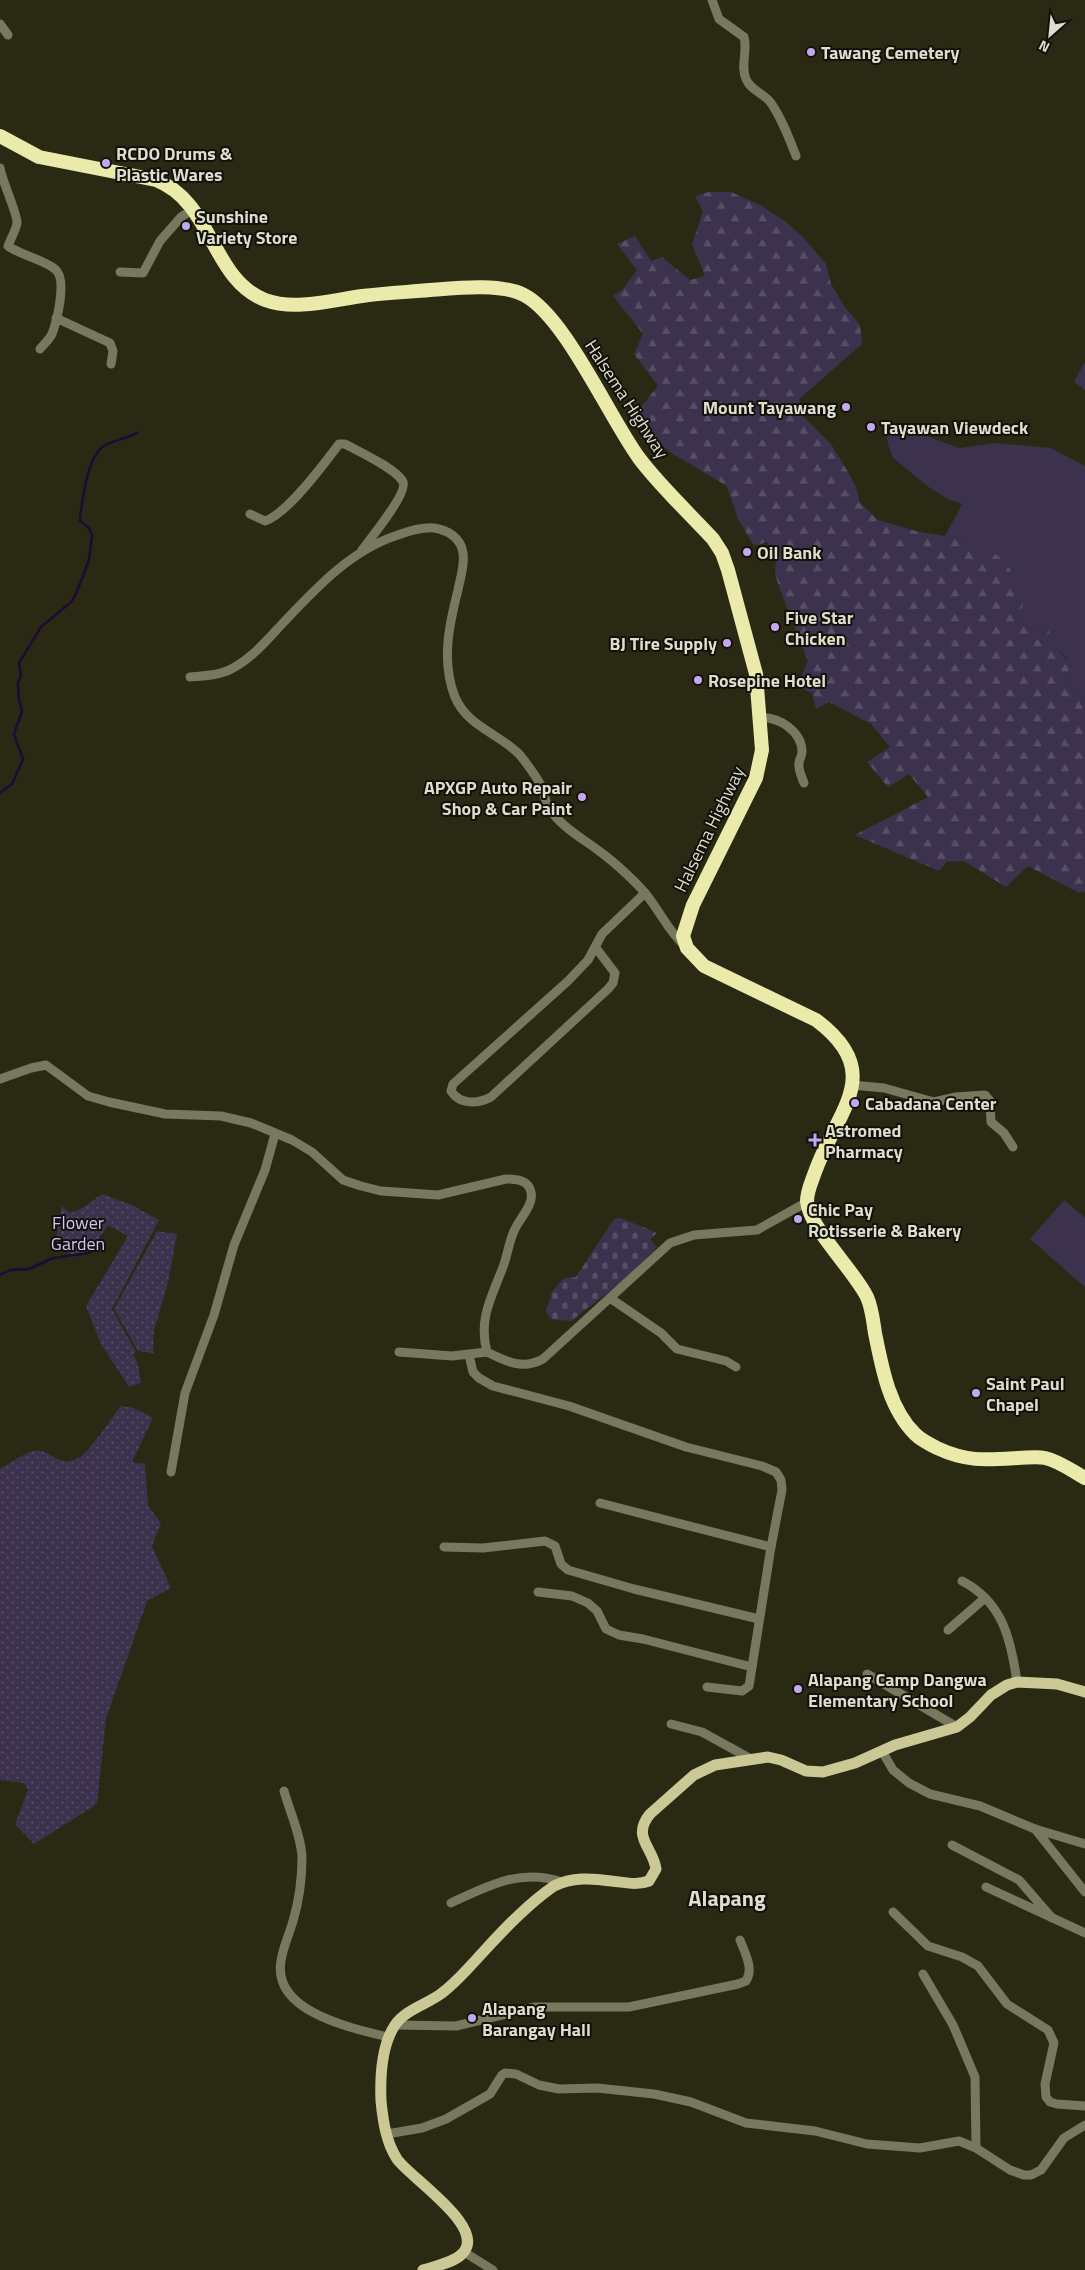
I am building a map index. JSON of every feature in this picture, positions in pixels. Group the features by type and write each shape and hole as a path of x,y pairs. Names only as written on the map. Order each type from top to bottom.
{"highway":[{"name":"Halsema Highway","path":"0,136 38,157 162,183 178,192 193,209 234,276 250,292 268,301 282,305 298,304 456,288 507,290 523,294 536,302 566,339 640,459 713,539 722,553 756,674 762,750 756,778 693,905 683,936 687,948"},
{"path":"687,948 704,966 740,985 794,1008 831,1030 841,1041 850,1060 853,1072 852,1085 842,1112 818,1163 809,1189 807,1202 823,1234 866,1294 870,1304 884,1374 903,1420 915,1435 927,1443 960,1458 990,1460 1043,1457 1065,1466 1085,1478"}],"main road":[{"path":"424,2270 456,2258 464,2252 467,2239 462,2224 398,2160 391,2149 387,2134 381,2086 382,2064 388,2037 400,2018 451,1986 517,1916 545,1892 562,1882 580,1878 636,1884 649,1881 655,1874 655,1865 641,1833 643,1824 650,1814 703,1769 726,1762 751,1758 775,1758 806,1771 824,1772 855,1763 912,1739 956,1727 970,1717 991,1695 1007,1685 1017,1682 1057,1684 1085,1692"}],"street":[{"path":"712,0 719,19 744,37 744,73 747,82 754,91 770,101 785,129 796,156"},
{"path":"0,24 8,36"},
{"path":"0,168 7,193 17,214 17,223 4,244 58,272 62,284 52,335 40,349"},
{"path":"120,272 143,273 160,241 181,217 193,209"},
{"path":"56,318 110,344 113,351 111,364"},
{"path":"250,514 265,521 277,514 305,487 339,444 343,443 395,473 403,481 403,491 359,554"},
{"path":"190,677 212,675 227,670 256,652 323,581 359,554 386,539 410,530 430,528 444,530 453,535 460,544 464,554 462,573 448,637 447,661 455,698 472,721 502,740 519,755 542,788 548,808 562,824 602,853 645,893 674,936 687,948"},
{"path":"370,539 386,539"},
{"path":"759,718 776,719 787,724 795,734 802,753 799,769 804,783"},
{"path":"596,948 615,973 613,983 608,989 491,1097 468,1102 452,1094 451,1087 459,1078 568,981 588,960 602,934 645,893"},
{"path":"0,1079 46,1065 88,1096 165,1114 237,1118 292,1140 312,1152 343,1180 381,1191 438,1196 506,1179 517,1179 527,1184 531,1192 530,1201 511,1237 504,1266 486,1307 483,1323 487,1352"},
{"path":"852,1085 884,1088 934,1102 945,1102 956,1097 985,1096 990,1101 991,1122 1004,1133 1013,1146"},
{"path":"171,1472 185,1393 214,1315 234,1245 265,1170 275,1134"},
{"path":"399,1352 436,1356 469,1355 487,1352 519,1365 533,1364 543,1359 670,1243 694,1234 757,1230 807,1202"},
{"path":"610,1298 661,1333 677,1349 726,1361 736,1367"},
{"path":"469,1355 473,1372 493,1386 569,1406 686,1447 762,1466 776,1472 781,1480 782,1490 749,1686 745,1690 707,1687"},
{"path":"600,1503 771,1547"},
{"path":"444,1547 483,1548 546,1542 555,1546 563,1567 568,1570 634,1589 759,1619"},
{"path":"962,1581 974,1587 986,1598 996,1612 1010,1639 1017,1682"},
{"path":"538,1592 561,1594 588,1603 597,1611 606,1629 619,1635 643,1639 752,1667"},
{"path":"948,1630 986,1598"},
{"path":"867,1674 956,1727"},
{"path":"671,1724 702,1732 751,1758"},
{"path":"882,1751 893,1770 908,1783 921,1789 942,1797 980,1806 1035,1829 1085,1844"},
{"path":"284,1791 302,1855 296,1911 281,1961 282,1979 291,1996 305,2008 339,2023 388,2037"},
{"path":"1035,1829 1085,1892"},
{"path":"952,1845 1019,1880 1052,1918"},
{"path":"451,1903 479,1890 515,1878 538,1875 562,1882"},
{"path":"986,1887 1085,1934"},
{"path":"893,1912 928,1946 962,1957 978,1966 1008,2004 1048,2030 1054,2043 1045,2084 1046,2097 1050,2102 1057,2104 1085,2106"},
{"path":"395,2025 456,2026 534,2007 629,2007 738,1984 746,1981 749,1974 748,1962 740,1940"},
{"path":"923,1974 953,2025 975,2077 976,2148"},
{"path":"387,2134 422,2128 446,2119 490,2094 502,2075 510,2073 539,2085 559,2090 597,2088 654,2094 691,2102 746,2123 809,2130 867,2144 920,2148 959,2141 976,2148 1010,2170 1024,2175 1031,2175 1042,2170 1064,2138 1074,2130 1085,2125"},
{"path":"464,2252 492,2270"}],"green space":[{"path":"709,192 731,192 760,205 786,222 803,237 826,264 831,284 844,306 860,325 862,344 799,399 804,417 831,444 848,472 856,487 860,503 878,520 919,532 965,539 1000,557 1010,569 1023,598 1021,626 1049,630 1053,642 1069,662 1072,668 1063,676 1085,699 1085,892 1079,893 1028,866 1006,887 964,861 947,862 939,871 855,835 928,797 909,774 888,787 867,762 890,747 871,724 829,702 816,709 812,693 797,686 808,661 778,584 775,572 776,559 767,542 754,546 738,519 727,486 673,454 652,438 635,414 658,386 634,354 643,334 613,296 623,289 637,270 617,244 635,236 651,261 662,257 690,280 705,276 692,244 703,212 695,196"},
{"path":"1085,364 1085,390 1074,382"},
{"path":"884,420 959,448 996,443 1051,448 1085,466 1085,699 1063,676 1066,657 1052,644 1049,630 1021,626 1022,613 965,539 945,536 962,504 948,499 930,488 893,458 888,445"},
{"name":"Flower Garden","path":"102,1194 132,1205 159,1220 112,1309 136,1352 133,1354 138,1365 141,1383 129,1387 101,1344 86,1306 128,1236 108,1225 89,1253 73,1256 55,1243 62,1206 70,1213 83,1208"},
{"path":"1064,1200 1085,1218 1085,1287 1030,1239"},
{"path":"621,1218 657,1233 650,1239 657,1247 627,1278 571,1321 550,1319 546,1311 552,1292 564,1278 576,1277 614,1219"},
{"path":"157,1231 177,1234 168,1283 154,1330 153,1353 138,1351 114,1309"},
{"path":"121,1406 134,1408 153,1418 132,1462 145,1464 148,1506 161,1523 152,1546 171,1588 147,1601 106,1719 97,1804 34,1844 15,1824 28,1790 24,1783 0,1780 0,1469 21,1456 34,1451 45,1452 60,1460 73,1461 84,1454"}],"waterway":[{"path":"0,793 12,784 23,759 14,734 22,711 19,699 18,683 21,675 19,663 41,627 71,602 89,560 92,535 89,528 80,521 80,517 90,466 100,449 107,444 137,433"},
{"path":"0,1275 10,1270 29,1269 53,1258 89,1253 102,1240"}],"place":[{"name":"Tawang Cemetery","path":"811,52"},
{"name":"RCDO Drums & Plastic Wares","path":"106,163"},
{"name":"Sunshine Variety Store","path":"186,226"},
{"name":"Mount Tayawang","path":"846,407"},
{"name":"Tayawan Viewdeck","path":"871,427"},
{"name":"Oil Bank","path":"747,552"},
{"name":"Five Star Chicken","path":"775,627"},
{"name":"BJ Tire Supply","path":"727,643"},
{"name":"Rosepine Hotel","path":"698,680"},
{"name":"APXGP Auto Repair Shop & Car Paint","path":"582,797"},
{"name":"Cabadana Center","path":"855,1103"},
{"name":"Astromed Pharmacy","path":"815,1140"},
{"name":"Chic Pay Rotisserie & Bakery","path":"798,1219"},
{"name":"Saint Paul Chapel","path":"976,1393"},
{"name":"Alapang Camp Dangwa Elementary School","path":"798,1689"},
{"name":"Alapang Barangay Hall","path":"472,2018"}],"district":[{"name":"Alapang","path":"727,1898"}]}
